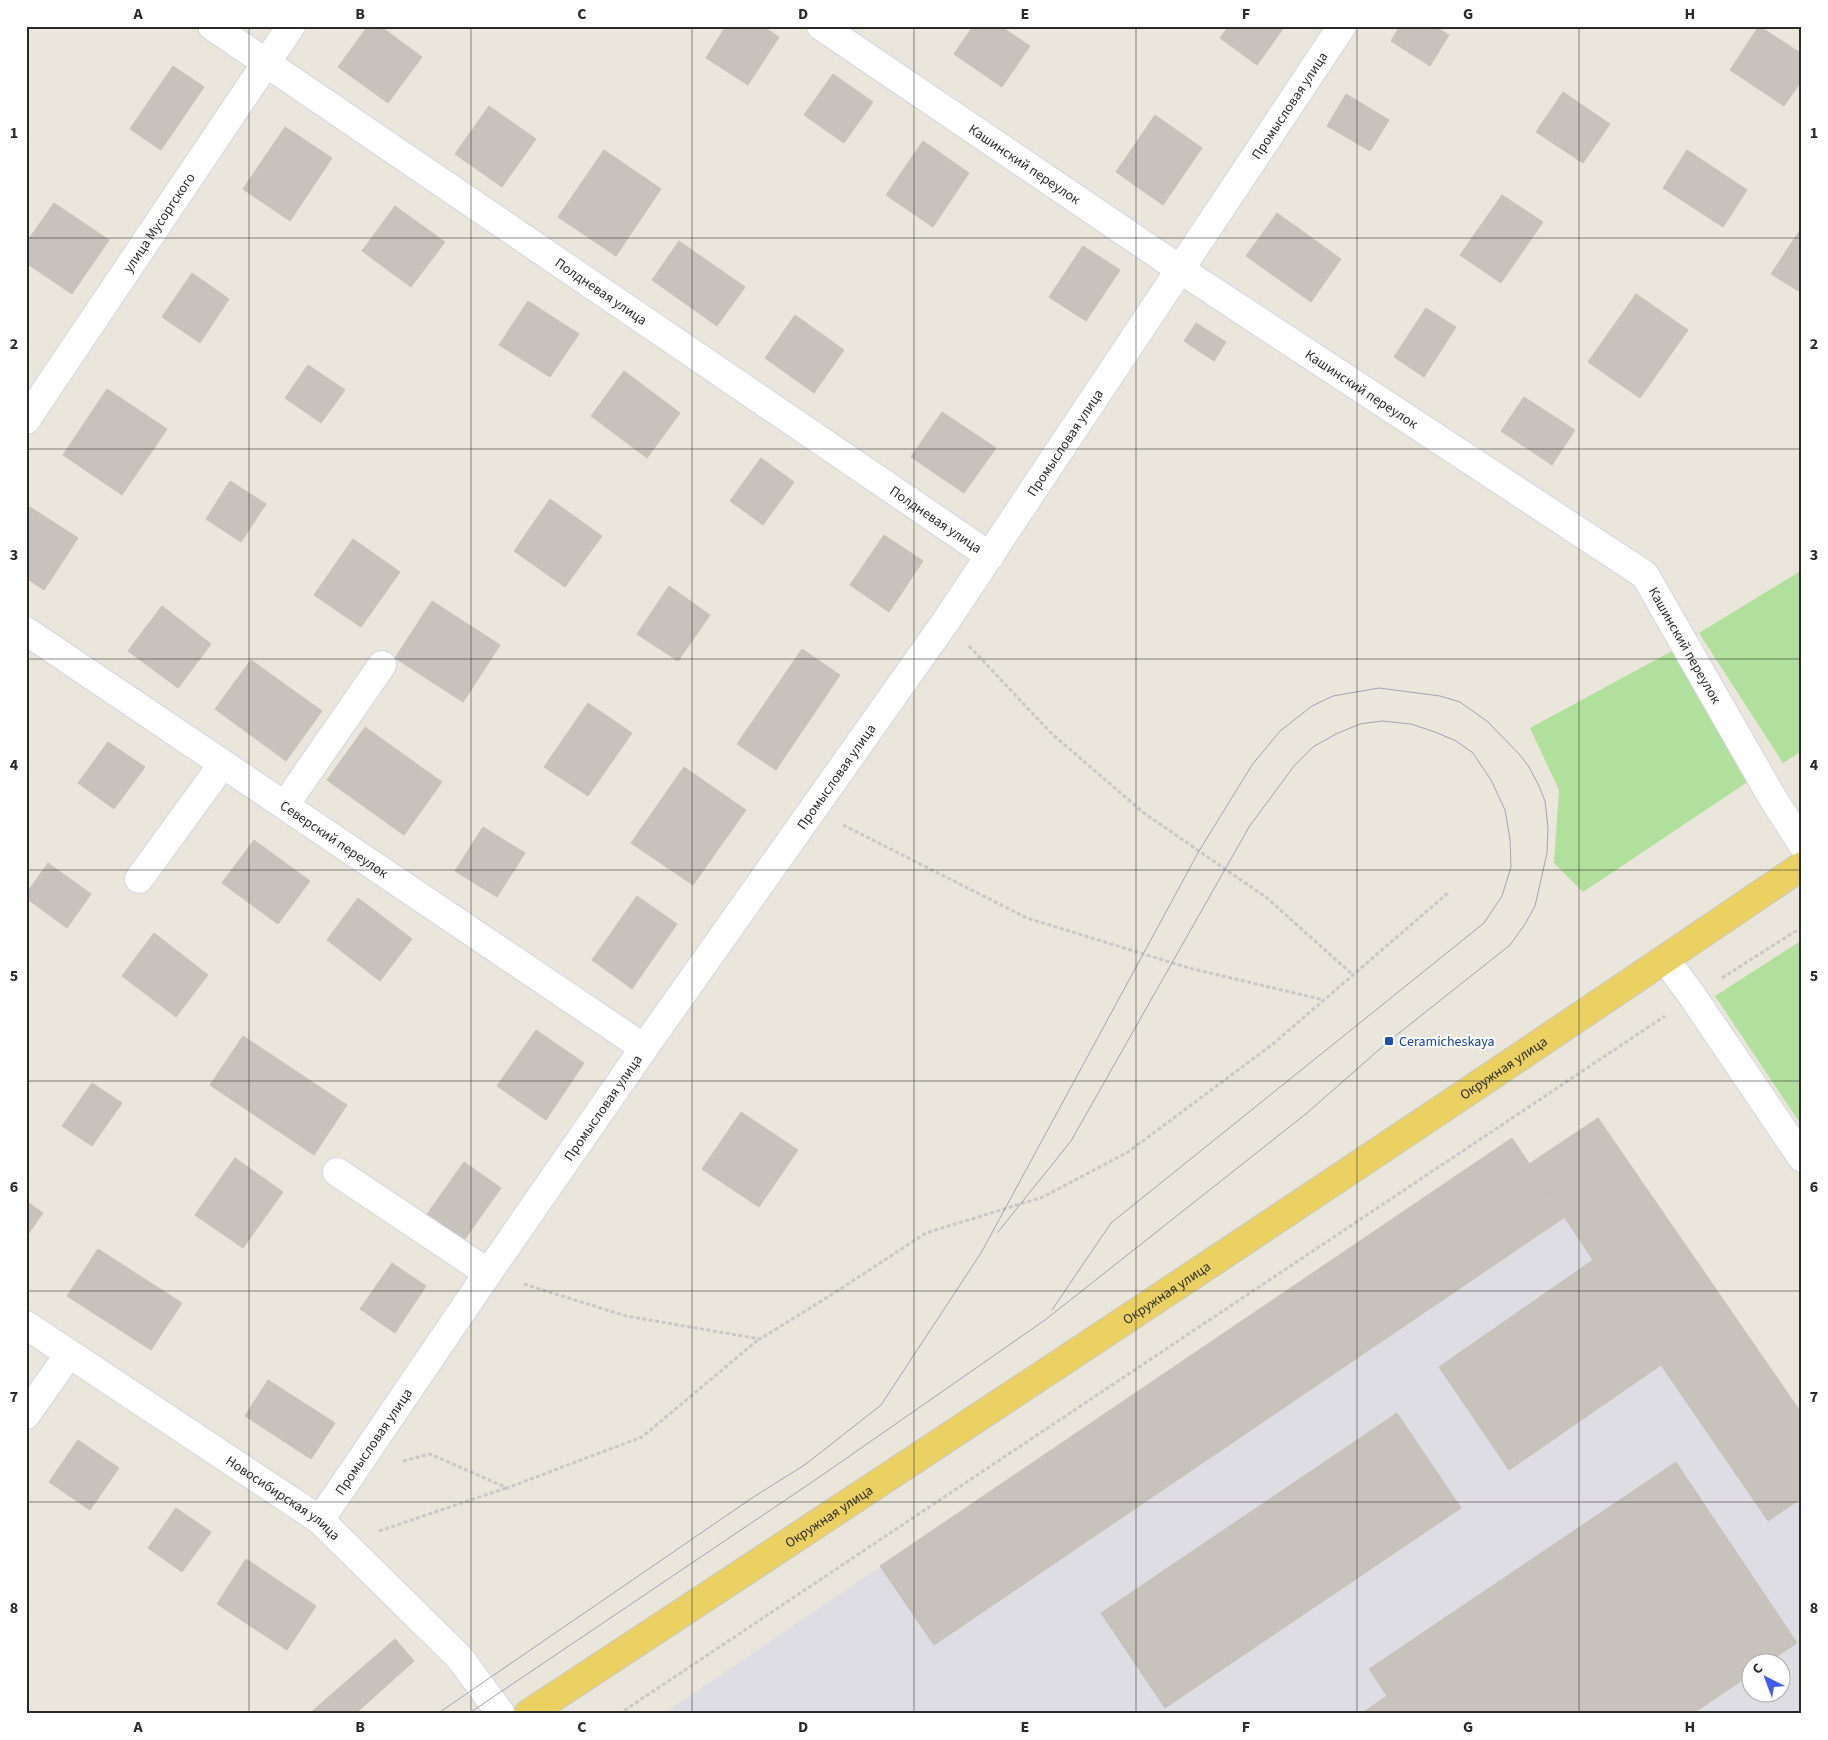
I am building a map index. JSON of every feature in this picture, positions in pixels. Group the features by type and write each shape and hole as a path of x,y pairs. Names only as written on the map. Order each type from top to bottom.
{"main road":[{"name":"Окружная улица","path":"528,1714 860,1497 1666,959 1802,866"}],"street":[{"name":"Полдневая улица","path":"212,26 990,556"},
{"name":"улица Мусоргского","path":"26,420 291,26"},
{"name":"Кашинский переулок","path":"821,26 1181,270 1645,575 1772,797 1802,844"},
{"name":"Промысловая улица","path":"320,1520 644,1048 946,621 1342,26"},
{"name":"Северский переулок","path":"26,631 644,1048"},
{"path":"285,805 382,665"},
{"path":"139,879 222,765"},
{"path":"1666,959 1802,1158"},
{"path":"337,1172 488,1273"},
{"name":"Новосибирская улица","path":"26,1325 320,1520 460,1658 501,1714"},
{"path":"26,1415 69,1354"}],"path":[{"path":"946,621 1052,734 1144,813 1267,898 1353,975"},
{"path":"811,810 1027,918 1189,968 1324,1000"},
{"path":"375,1532 507,1488 642,1437 760,1338 831,1295 926,1233 1043,1197 1128,1152 1273,1044 1449,892"},
{"path":"619,1714 1693,997 1802,927"},
{"path":"488,1273 626,1316 760,1338"},
{"path":"352,1472 430,1454 507,1488"}],"shaded area":[{"path":"1512,1138 1661,1365 1768,1521 1802,1498 1802,1714 663,1714"}],"green space":[{"path":"1802,570 1802,751 1783,763 1699,633"},
{"path":"1674,650 1758,775 1583,892 1554,863 1559,790 1530,728"},
{"path":"1802,940 1802,1126 1715,996"}],"building":[{"path":"368,26 380,26 422,57 388,103 338,67"},
{"path":"726,26 762,26 779,37 748,85 706,58"},
{"path":"973,26 1000,26 1030,46 1002,87 954,54"},
{"path":"1229,26 1285,26 1257,65 1220,38"},
{"path":"1400,26 1434,26 1449,35 1430,66 1391,41"},
{"path":"1759,26 1802,54 1802,80 1784,106 1730,70"},
{"path":"173,66 204,87 161,150 130,129"},
{"path":"833,74 873,102 844,143 804,115"},
{"path":"1563,92 1610,124 1583,163 1536,132"},
{"path":"1346,94 1389,120 1370,151 1327,126"},
{"path":"489,106 536,139 502,187 455,154"},
{"path":"1155,115 1202,148 1163,205 1116,172"},
{"path":"285,127 332,158 290,221 243,189"},
{"path":"923,141 969,173 933,227 886,195"},
{"path":"604,150 661,189 616,256 558,217"},
{"path":"1687,150 1747,190 1723,227 1663,188"},
{"path":"1502,195 1543,222 1501,283 1460,255"},
{"path":"54,203 109,240 72,294 26,263 26,243"},
{"path":"395,206 445,242 411,287 362,251"},
{"path":"1277,213 1341,259 1311,302 1246,256"},
{"path":"1802,227 1802,293 1771,274"},
{"path":"679,241 745,287 717,326 652,280"},
{"path":"1083,246 1120,270 1086,321 1049,297"},
{"path":"192,273 229,299 200,343 162,317"},
{"path":"1636,294 1688,330 1640,398 1588,362"},
{"path":"528,301 579,334 550,377 499,345"},
{"path":"1426,308 1456,327 1424,377 1394,357"},
{"path":"795,315 844,350 814,393 765,358"},
{"path":"1196,323 1226,342 1214,361 1184,341"},
{"path":"308,365 345,390 321,423 285,398"},
{"path":"624,371 680,413 647,458 591,416"},
{"path":"107,389 167,429 122,495 63,455"},
{"path":"1524,397 1575,430 1552,465 1501,431"},
{"path":"942,412 996,448 964,493 911,457"},
{"path":"761,458 794,482 763,525 730,501"},
{"path":"230,481 266,504 241,542 206,519"},
{"path":"550,499 602,536 565,587 514,551"},
{"path":"30,507 78,538 44,590 26,578 26,513"},
{"path":"884,535 923,561 889,612 850,585"},
{"path":"353,539 400,572 361,627 314,595"},
{"path":"669,586 710,615 678,661 637,634"},
{"path":"432,601 500,645 463,702 395,658"},
{"path":"162,606 211,644 178,688 128,651"},
{"path":"802,649 840,675 776,770 737,744"},
{"path":"251,660 322,711 286,761 215,709"},
{"path":"588,703 632,733 588,796 544,767"},
{"path":"365,727 442,782 404,835 327,780"},
{"path":"108,742 145,767 114,809 78,783"},
{"path":"684,767 746,810 693,885 631,843"},
{"path":"483,827 525,853 497,897 455,871"},
{"path":"254,840 310,881 278,924 222,883"},
{"path":"48,863 91,894 67,928 26,898 26,894"},
{"path":"637,896 677,924 632,989 592,960"},
{"path":"358,898 412,939 380,981 327,940"},
{"path":"154,933 208,975 176,1017 122,976"},
{"path":"536,1030 584,1063 546,1120 497,1086"},
{"path":"243,1036 347,1105 314,1155 210,1085"},
{"path":"92,1083 122,1103 92,1146 62,1126"},
{"path":"741,1112 798,1150 759,1207 702,1169"},
{"path":"1598,1118 1802,1414 1802,1498 1768,1521 1661,1365 1509,1470 1439,1367 1593,1260 1529,1164"},
{"path":"1512,1138 1565,1217 934,1645 880,1566"},
{"path":"235,1158 283,1192 243,1248 195,1215"},
{"path":"464,1162 501,1188 462,1243 425,1217"},
{"path":"26,1201 43,1213 26,1237"},
{"path":"98,1249 182,1303 151,1350 67,1296"},
{"path":"392,1263 426,1286 395,1333 360,1309"},
{"path":"268,1380 335,1423 311,1459 245,1416"},
{"path":"1397,1413 1461,1508 1165,1708 1101,1613"},
{"path":"78,1440 119,1468 90,1510 49,1482"},
{"path":"1676,1462 1797,1643 1783,1652 1740,1652 1740,1682 1692,1714 1361,1714 1387,1696 1369,1669"},
{"path":"176,1508 211,1532 182,1572 148,1548"},
{"path":"246,1559 316,1606 287,1650 217,1604"},
{"path":"395,1639 414,1661 355,1714 309,1714"}],"tram line":[{"path":"437,1714 752,1498 806,1464 881,1405 981,1253 1199,851 1252,765 1280,731 1312,706 1333,696 1379,688 1440,696 1460,702 1488,722 1520,755 1529,767 1545,801 1548,828 1547,853 1535,906 1510,945 1389,1041 1307,1113 1045,1320 818,1478 468,1714"},
{"path":"998,1232 1071,1141 1249,827 1294,766 1313,747 1336,734 1360,724 1382,721 1411,724 1435,732 1456,741 1473,753 1491,780 1505,810 1510,839 1511,867 1502,896 1484,923 1111,1223 1052,1310"}],"place":[{"name":"Ceramicheskaya","path":"1389,1041"}]}
